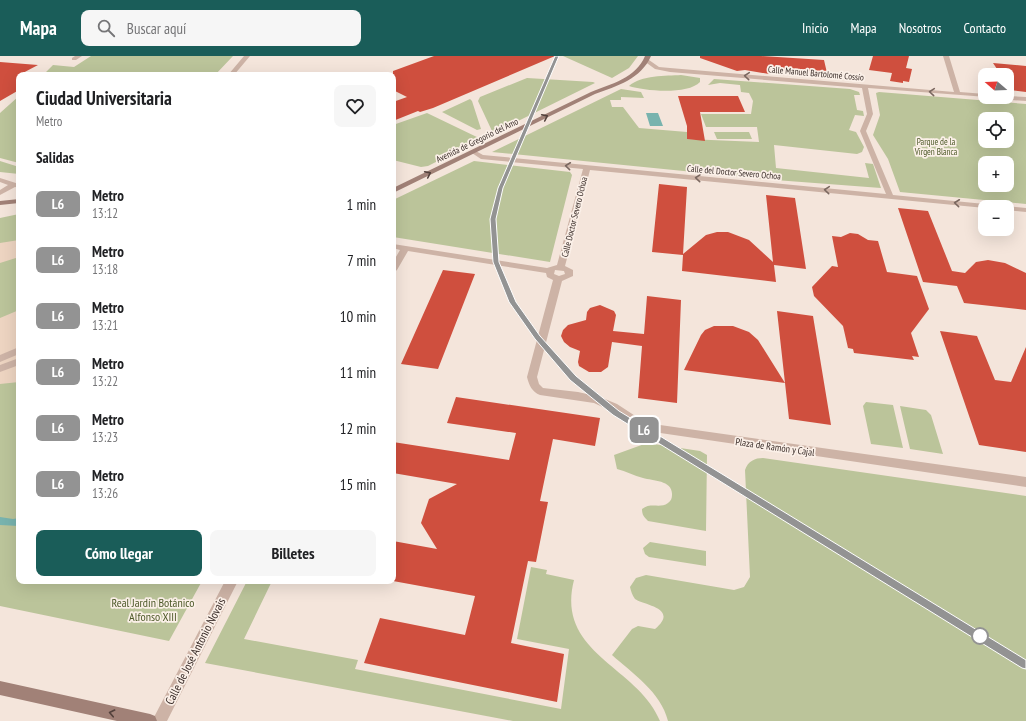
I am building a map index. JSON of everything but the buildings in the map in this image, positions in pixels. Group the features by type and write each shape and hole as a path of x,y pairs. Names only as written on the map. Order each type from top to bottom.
{"street":[{"path":"234,72 247,56"},
{"path":"946,56 958,94"},
{"name":"Calle Manuel Bartolomé Cossío","path":"648,59 657,68 670,70 978,95"},
{"name":"Avenida de Gregorio del Amo","path":"396,191 593,93 616,84 635,74 648,59"},
{"path":"865,86 870,114 863,131 890,196"},
{"path":"1014,98 1026,99"},
{"name":"Calle del Doctor Severo Ochoa","path":"474,152 481,157 978,205"},
{"name":"Calle Doctor Severo Ochoa","path":"558,279 564,278 570,274 569,270 562,267 587,168"},
{"path":"0,180 16,186"},
{"path":"0,193 16,186"},
{"path":"0,203 16,201"},
{"path":"1014,209 1026,210"},
{"path":"396,246 550,271 555,267 562,267"},
{"path":"396,264 405,248"},
{"path":"550,271 550,275 558,279"},
{"name":"Plaza de Ramón y Cajal","path":"558,279 532,377 534,385 540,390 594,400 613,407 636,424 644,427 1026,482"},
{"path":"0,359 16,351"},
{"path":"0,369 16,362"},
{"name":"Calle de José Antonio Novais","path":"159,721 230,584"},
{"path":"0,688 150,721"}],"green space":[{"path":"91,56 233,56 218,72 46,72 53,65 74,67"},
{"path":"563,56 638,56 629,68 612,78"},
{"path":"681,75 700,78 700,82 686,89 666,91 629,86 634,82 647,78"},
{"path":"527,78 595,83 494,133 478,101 480,97"},
{"path":"714,79 850,89 859,92 860,95 854,95 857,110 863,111 864,116 855,115 849,130 856,132 864,147 862,152 857,154 774,145 776,168 869,178 865,163 873,164 881,188 775,180 492,152 621,89 641,92 644,98 621,97 621,100 610,100 612,107 623,107 639,128 687,132 687,139 759,142 757,127 706,127 701,114 751,114 753,101 749,93 741,92 740,85 720,83 708,85"},
{"name":"Parque de la Virgen Blanca","path":"879,92 978,100 978,104 1026,104 1026,204 1014,203 1014,200 984,200 900,192 888,159 873,135 880,115 876,93"},
{"path":"16,99 16,162 0,158 0,113"},
{"path":"470,99 481,129 477,130 442,112"},
{"path":"427,113 481,139 428,166 421,167 396,161 396,124"},
{"path":"714,132 749,132 752,139 717,139"},
{"path":"0,161 16,166 16,174 0,172"},
{"path":"474,161 570,172 572,175 550,262 396,237 396,199"},
{"name":"Real Jardín Botánico Alfonso XIII","path":"16,215 16,584 200,584 169,641 0,606 0,218"},
{"path":"866,402 893,405 903,448 871,444 863,406"},
{"path":"900,406 926,410 931,415 943,454 910,449"},
{"path":"647,443 700,451 707,455 706,531 648,521 644,517 642,509 645,507 665,505 670,501 672,498 671,490 669,486 662,482 640,477 617,469 614,455"},
{"path":"763,458 1026,496 1026,721 668,721 659,701 652,692 637,676 612,655 632,629 638,626 655,629 662,622 664,616 657,608 635,599 630,587 636,578 646,575 734,590 744,587 750,577 745,470 748,464 752,461"},
{"path":"650,542 706,551 706,566 649,557 645,554 643,548"},
{"path":"531,567 547,570 546,574 574,580 571,605 576,626 587,643 635,686 649,702 660,721 513,721 205,663 245,584 271,584 244,639 358,660 355,669 561,709 569,649 517,639"}],"shaded area":[{"path":"16,240 16,258 0,263 0,243"},
{"path":"16,311 16,382 0,384 0,318"}],"water":[{"path":"646,113 658,113 663,126 650,126"},
{"path":"0,517 16,518 16,526 0,525"}],"metro line":[{"name":"L6","path":"557,56 500,188 493,219 496,262 513,302 538,338 573,378 616,413 1026,664"}]}
